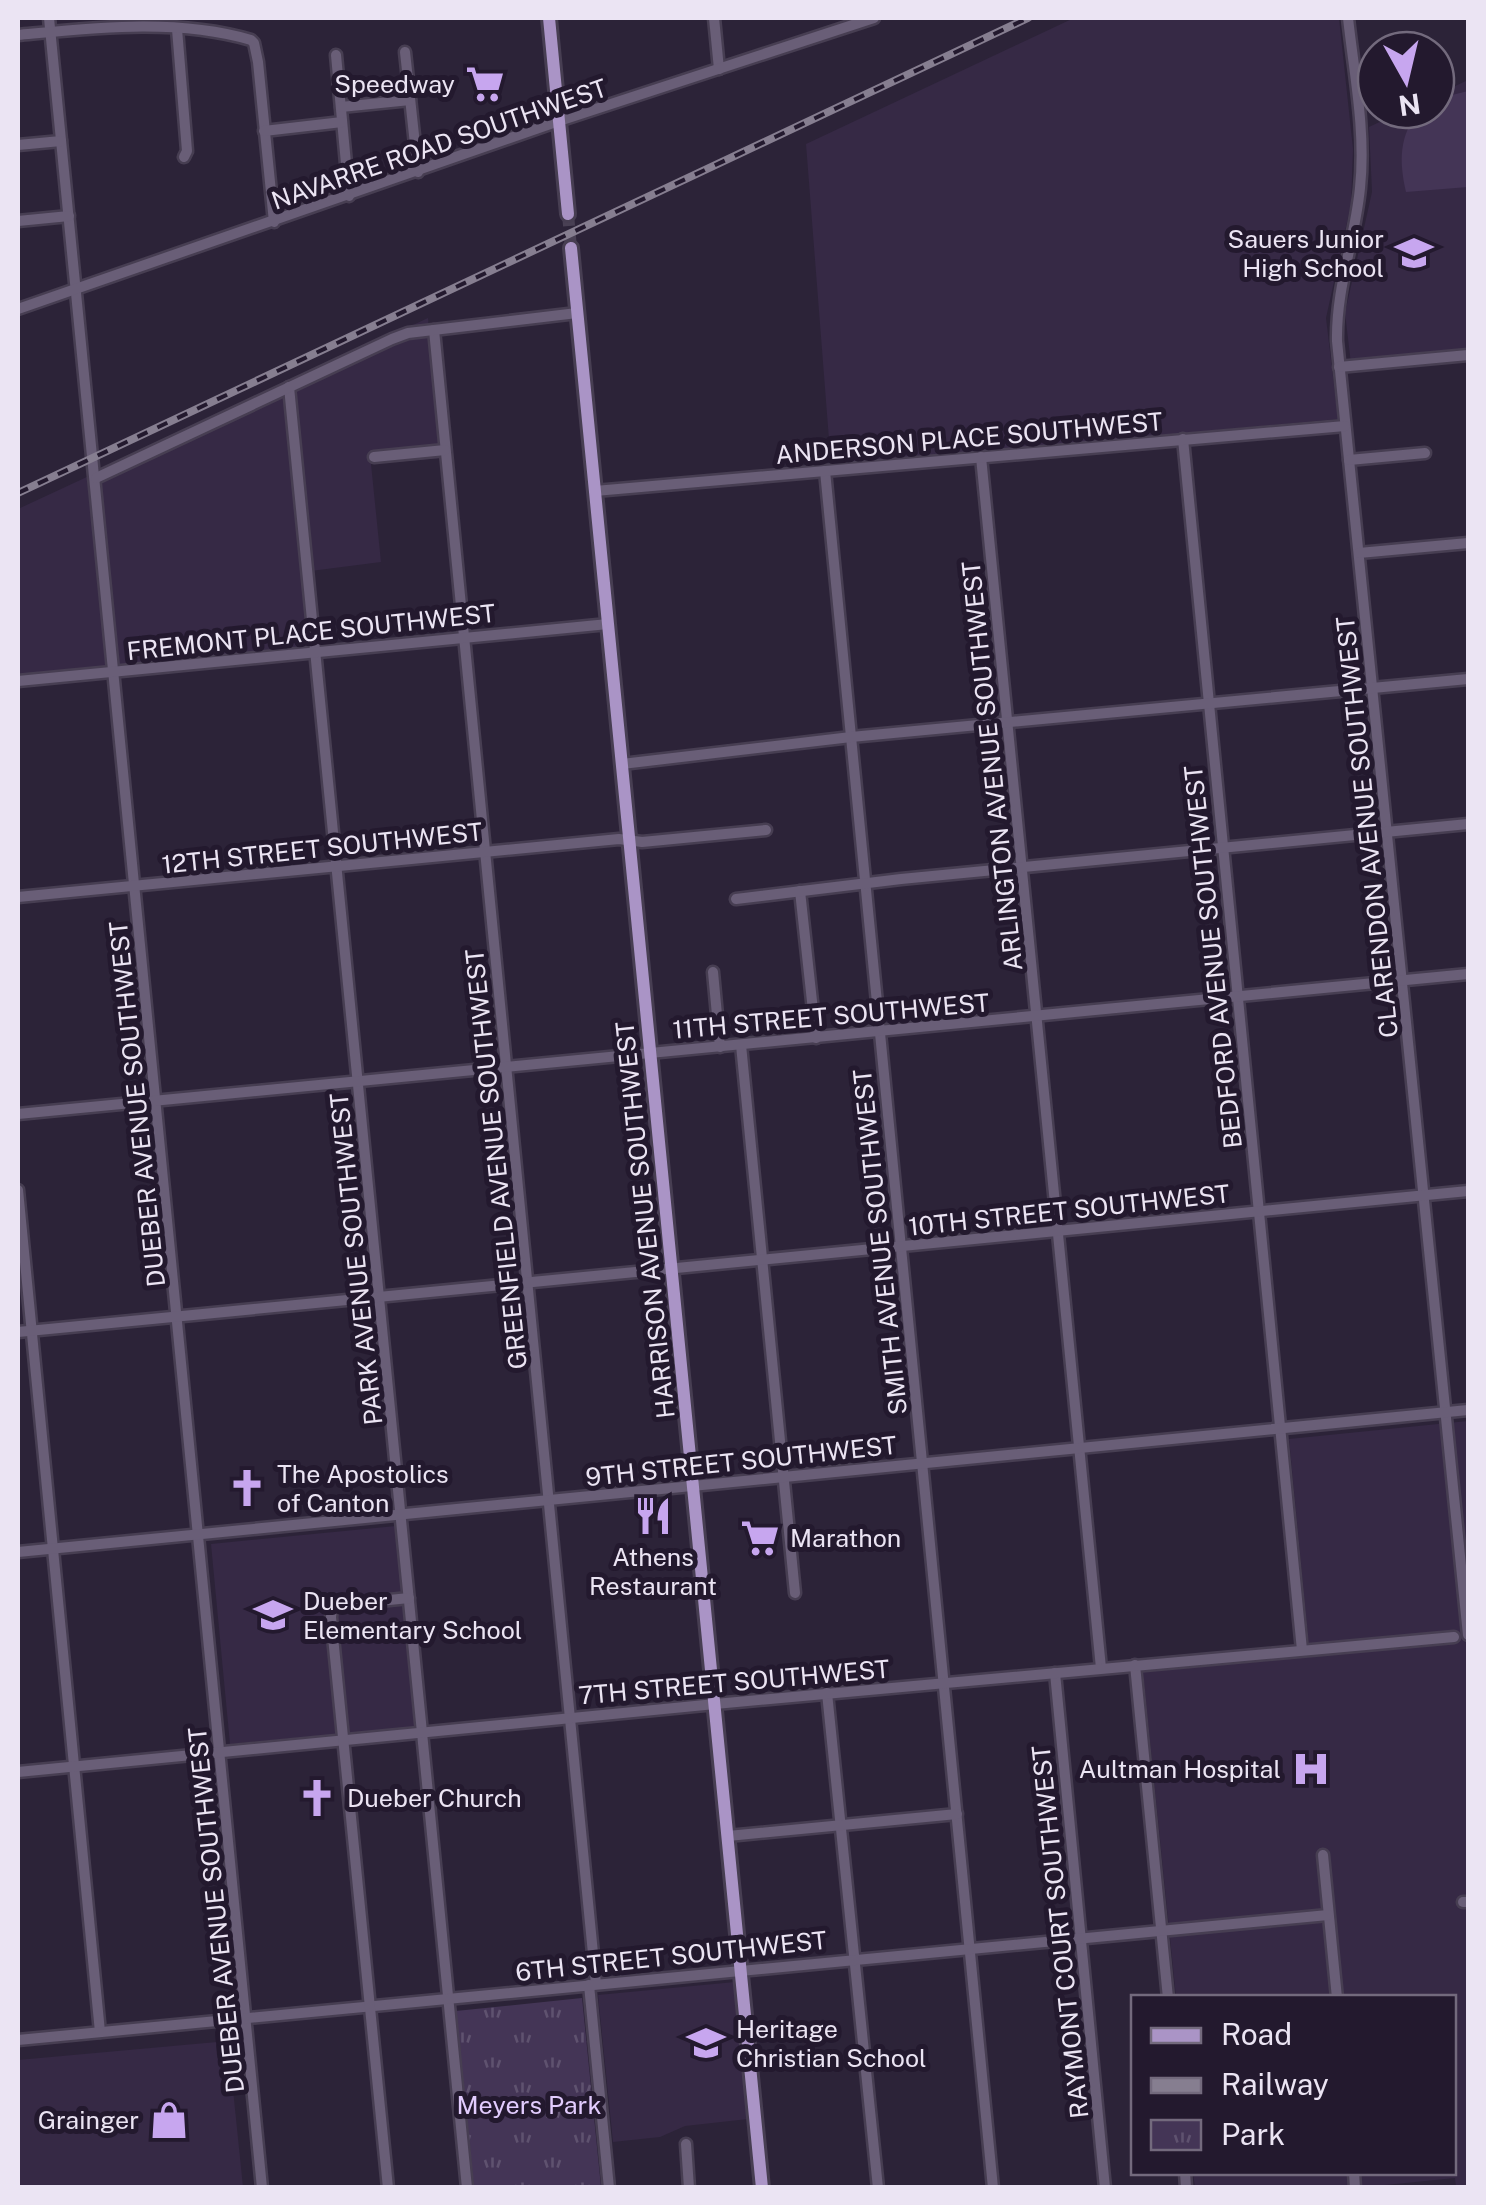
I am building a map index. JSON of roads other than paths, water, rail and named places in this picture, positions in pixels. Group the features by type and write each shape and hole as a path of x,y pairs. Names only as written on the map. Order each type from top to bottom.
{"main road":[{"path":"549,18 568,214"},
{"name":"HARRISON AVENUE SOUTHWEST","path":"571,248 762,2188"}],"street":[{"name":"DUEBER AVENUE SOUTHWEST","path":"48,18 158,1100 262,2188"},
{"path":"714,18 719,69"},
{"name":"NAVARRE ROAD SOUTHWEST","path":"18,310 559,122 874,18"},
{"name":"CLARENDON AVENUE SOUTHWEST","path":"1348,18 1362,168 1339,292 1339,367 1426,1195 1463,1636"},
{"path":"18,35 115,26 232,36 254,43 274,222"},
{"path":"177,30 187,151 184,157"},
{"path":"406,52 418,172"},
{"path":"336,55 349,196"},
{"path":"341,107 410,100"},
{"path":"264,130 342,122"},
{"path":"18,145 61,140"},
{"path":"18,220 68,216"},
{"path":"96,478 377,344 408,333 577,313"},
{"name":"GREENFIELD AVENUE SOUTHWEST","path":"434,330 570,1718 609,2188"},
{"path":"1339,367 1468,355"},
{"name":"PARK AVENUE SOUTHWEST","path":"290,387 467,2188"},
{"name":"ANDERSON PLACE SOUTHWEST","path":"596,491 1345,426"},
{"name":"BEDFORD AVENUE SOUTHWEST","path":"1183,439 1302,1650"},
{"path":"374,456 446,450"},
{"path":"1349,460 1425,453"},
{"name":"ARLINGTON AVENUE SOUTHWEST","path":"981,457 1101,1668"},
{"name":"SMITH AVENUE SOUTHWEST","path":"825,471 993,2188"},
{"path":"1359,553 1468,544"},
{"name":"FREMONT PLACE SOUTHWEST","path":"18,681 608,624"},
{"path":"622,764 851,736 1468,679"},
{"path":"736,898 1468,824"},
{"name":"12TH STREET SOUTHWEST","path":"18,898 619,839 766,830"},
{"path":"800,891 816,1038"},
{"path":"713,972 720,1047"},
{"name":"11TH STREET SOUTHWEST","path":"18,1114 1468,974"},
{"path":"741,1045 795,1593"},
{"path":"18,1190 100,2032"},
{"name":"10TH STREET SOUTHWEST","path":"18,1332 1468,1192"},
{"name":"9TH STREET SOUTHWEST","path":"18,1552 1468,1410"},
{"path":"388,2188 332,1609 340,1604 409,1598"},
{"name":"7TH STREET SOUTHWEST","path":"18,1772 1463,1636"},
{"path":"1135,1665 1168,1995"},
{"name":"RAYMONT COURT SOUTHWEST","path":"1055,1672 1104,2188"},
{"path":"827,1694 878,2188"},
{"path":"728,1836 956,1814"},
{"path":"1323,1855 1337,1995"},
{"name":"6TH STREET SOUTHWEST","path":"18,2040 1328,1915"},
{"path":"686,2144 689,2188"}],"tunnel":[{"path":"568,214 571,248"}],"railway":[{"path":"18,493 1028,18"}],"place":[{"name":"Speedway","path":"485,84"},
{"name":"Sauers Junior High School","path":"1414,253"},
{"name":"The Apostolics of Canton","path":"247,1488"},
{"name":"Athens Restaurant","path":"653,1516"},
{"name":"Marathon","path":"760,1538"},
{"name":"Dueber Elementary School","path":"273,1615"},
{"name":"Aultman Hospital","path":"1311,1769"},
{"name":"Dueber Church","path":"317,1798"},
{"name":"Heritage Christian School","path":"706,2043"},
{"name":"Grainger","path":"169,2120"}],"park label":[{"name":"Meyers Park","path":"529,2105"}]}
